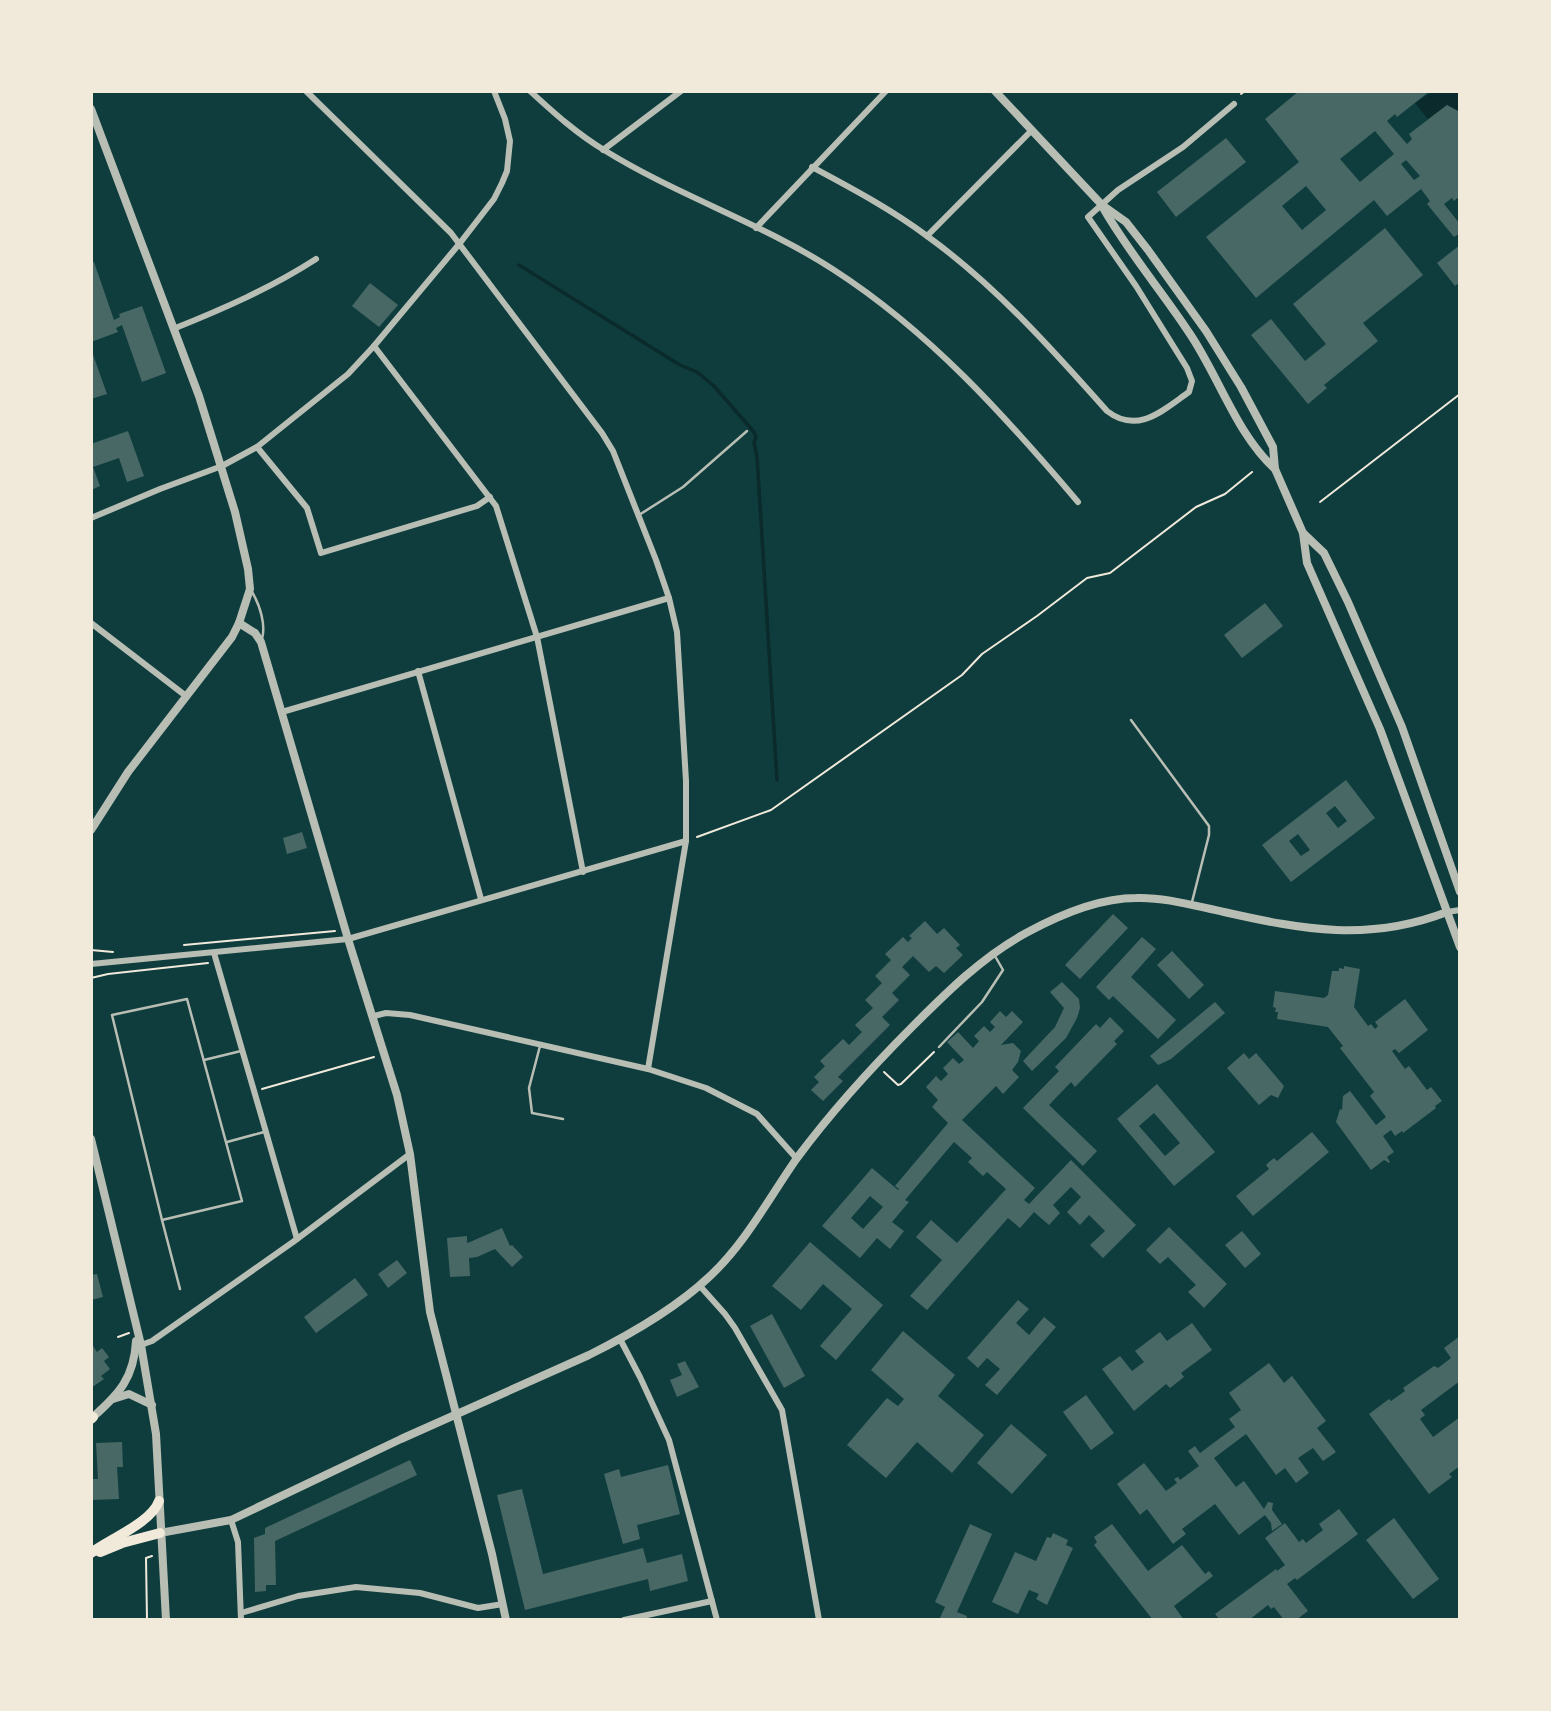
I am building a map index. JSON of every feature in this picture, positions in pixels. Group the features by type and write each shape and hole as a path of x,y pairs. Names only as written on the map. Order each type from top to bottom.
{"highway":[{"path":"91,1554 120,1533 146,1520 159,1502"},
{"path":"91,1554 160,1533"}],"street":[{"path":"306,91 460,243 602,433 613,451 670,598 677,632 686,782 686,841 648,1069"},
{"path":"91,518 222,466 257,447 348,374 494,199 506,172 510,141 494,91"},
{"path":"530,91 556,115 603,150 832,269 920,334 978,390 1078,502"},
{"path":"603,150 681,91"},
{"path":"756,228 886,91"},
{"path":"995,91 1102,205 1126,222 1169,276 1241,387 1273,447 1275,469 1303,533 1307,563 1380,729 1460,947"},
{"path":"812,167 870,199 927,236 1004,302 1063,361 1107,411 1117,418 1135,422 1156,414 1189,392 1192,381 1187,368 1136,286 1088,217 1118,190 1183,147 1234,104"},
{"path":"91,109 199,396 222,466 245,556 250,589 232,637 128,772 91,830"},
{"path":"927,236 1032,130"},
{"path":"1102,205 1116,230 1192,336 1258,454 1275,469"},
{"path":"173,329 273,285 316,259"},
{"path":"374,346 496,506 537,637 583,872"},
{"path":"257,447 307,508 321,553 477,506 490,497"},
{"path":"1303,533 1324,553 1348,602 1402,727 1460,892"},
{"path":"282,712 670,598"},
{"path":"91,623 186,696"},
{"path":"239,623 255,633 261,642 348,939 385,1053 410,1154 430,1312 506,1620"},
{"path":"418,671 481,899"},
{"path":"91,964 348,939 686,841"},
{"path":"160,1533 231,1520 455,1414 551,1373 620,1339 688,1295 730,1255 797,1158 876,1064 957,982 993,953 1046,923 1100,903 1134,898 1191,905 1285,926 1347,932 1380,930 1460,910"},
{"path":"214,953 297,1239"},
{"path":"374,1016 386,1013 410,1015 648,1069 706,1087 757,1114 797,1158"},
{"path":"91,1139 134,1332 134,1363 113,1399 92,1418"},
{"path":"141,1345 152,1341 297,1239 410,1154"},
{"path":"700,1286 736,1328 782,1410 819,1620"},
{"path":"134,1332 141,1345 156,1434 166,1620"},
{"path":"620,1339 669,1440 717,1620"},
{"path":"113,1399 129,1394 152,1405"},
{"path":"231,1520 238,1542 241,1616 298,1596 356,1587 420,1593 478,1608 503,1604"},
{"path":"624,1620 712,1601"}],"lane":[{"path":"639,515 683,487 747,431"},
{"path":"250,589 257,600 264,631 261,642"},
{"path":"1131,720 1209,826 1191,905"},
{"path":"939,1047 986,997 1003,970 993,953"},
{"path":"162,1220 242,1201 187,999 112,1016 162,1220 180,1289"},
{"path":"540,1046 529,1088 532,1113 563,1119"},
{"path":"204,1060 241,1051"},
{"path":"227,1142 264,1131"}],"path":[{"path":"1241,94 1245,91"},
{"path":"1320,502 1460,394"},
{"path":"686,841 771,810 953,682 982,654 1087,578 1110,573 1196,507 1225,494 1252,472"},
{"path":"176,946 334,930"},
{"path":"91,950 115,953"},
{"path":"91,978 216,961"},
{"path":"876,1064 898,1085 939,1047"},
{"path":"253,1092 385,1053"},
{"path":"118,1337 134,1332"},
{"path":"147,1620 146,1558 153,1555"}],"water":[{"path":"1434,91 1460,91 1460,112 1447,105 1428,119 1415,103"}],"building":[{"path":"1299,91 1430,91 1397,117 1395,114 1387,121 1407,144 1412,139 1409,134 1447,105 1460,112 1460,196 1444,204 1460,224 1460,233 1454,237 1427,204 1430,201 1421,189 1387,216 1374,200 1256,298 1206,237 1299,162 1265,119","holes":["1375,131 1394,154 1360,182 1340,159","1406,160 1420,176 1414,180 1401,164","1306,186 1326,210 1302,230 1282,206"]},
{"path":"1226,138 1246,162 1176,217 1157,192"},
{"path":"1385,228 1423,275 1363,323 1378,341 1324,385 1327,388 1308,404 1251,335 1271,319 1305,361 1326,344 1293,304"},
{"path":"1460,245 1460,282 1455,286 1437,263"},
{"path":"94,262 114,320 120,317 119,314 142,306 166,373 142,382 122,325 116,328 118,332 91,342 91,263"},
{"path":"370,283 398,305 379,327 352,306"},
{"path":"91,349 107,394 91,399"},
{"path":"128,431 144,476 127,482 119,458 93,467 100,486 91,490 91,444"},
{"path":"1265,603 1283,626 1242,658 1224,635"},
{"path":"1346,780 1375,818 1291,882 1262,845","holes":["1335,806 1347,821 1338,828 1326,813","1298,834 1310,850 1301,856 1289,841"]},
{"path":"302,832 307,848 287,854 283,838"},
{"path":"1113,914 1128,928 1080,979 1065,965"},
{"path":"925,921 937,934 944,928 960,945 956,948 963,955 944,973 936,966 929,972 913,956 902,967 910,975 892,993 899,1000 882,1017 890,1025 838,1077 843,1081 823,1101 811,1090 819,1082 814,1077 825,1066 820,1061 843,1039 849,1045 862,1032 855,1025 873,1008 865,1000 882,983 875,976 891,960 885,954 903,937 908,942 912,938 909,936"},
{"path":"1142,937 1156,949 1131,977 1176,1020 1158,1039 1113,996 1109,1000 1096,987"},
{"path":"1172,951 1204,985 1189,999 1157,965"},
{"path":"1344,966 1360,969 1354,1007 1368,1026 1371,1024 1375,1029 1378,1026 1375,1022 1405,999 1428,1030 1399,1053 1395,1049 1392,1051 1405,1069 1409,1066 1427,1090 1431,1087 1442,1101 1403,1133 1402,1131 1395,1136 1391,1130 1383,1136 1394,1152 1387,1157 1389,1163 1384,1160 1371,1170 1336,1122 1340,1109 1342,1110 1343,1096 1350,1091 1376,1125 1386,1117 1370,1096 1374,1092 1340,1048 1343,1046 1328,1027 1277,1019 1278,1012 1275,1012 1276,1008 1273,1007 1275,991 1324,998 1328,995 1332,971 1344,969"},
{"path":"1062,982 1079,999 1077,1018 1066,1038 1032,1071 1023,1061 1055,1027 1064,1008 1050,992"},
{"path":"1215,1002 1225,1013 1171,1059 1158,1065 1150,1056"},
{"path":"1000,1011 1006,1017 1012,1011 1023,1022 1001,1045 1013,1043 1021,1051 1012,1070 1019,1077 1003,1094 996,1086 962,1120 1035,1188 1024,1200 1029,1204 1071,1160 1136,1225 1103,1258 1090,1245 1105,1231 1089,1215 1080,1225 1067,1212 1081,1197 1071,1187 1053,1205 1060,1213 1049,1225 1034,1212 1020,1228 1008,1218 927,1310 910,1296 942,1260 916,1237 931,1220 957,1243 1006,1189 987,1172 983,1176 968,1162 972,1158 954,1142 905,1200 909,1202 892,1222 904,1231 890,1249 877,1238 860,1258 822,1226 872,1168 898,1190 899,1189 895,1186 948,1123 932,1107 938,1100 926,1087 936,1076 941,1081 948,1074 943,1068 953,1058 959,1064 964,1060 947,1042 958,1032 973,1048 979,1041 974,1036 984,1026 990,1032 995,1027 990,1022","holes":["870,1196 883,1207 863,1229 851,1218"]},
{"path":"1110,1017 1124,1031 1114,1041 1117,1044 1075,1087 1071,1082 1049,1105 1097,1151 1083,1166 1023,1108 1059,1071 1055,1067 1096,1024 1100,1028"},
{"path":"1244,1053 1249,1059 1256,1053 1284,1086 1278,1098 1271,1095 1259,1105 1227,1068"},
{"path":"1157,1084 1215,1152 1174,1186 1117,1119","holes":["1154,1113 1180,1143 1165,1156 1139,1126"]},
{"path":"1312,1132 1329,1152 1253,1216 1236,1196 1269,1169 1266,1165 1269,1162 1274,1158 1277,1161"},
{"path":"1169,1227 1227,1284 1204,1308 1188,1292 1196,1285 1168,1257 1160,1264 1146,1250"},
{"path":"502,1228 510,1246 523,1257 512,1267 495,1249 469,1258 470,1276 450,1277 447,1238 467,1236 467,1243"},
{"path":"1242,1231 1261,1254 1245,1268 1225,1245"},
{"path":"810,1242 883,1305 836,1360 820,1346 852,1309 823,1284 801,1310 772,1286"},
{"path":"397,1260 407,1273 388,1288 378,1274"},
{"path":"97,1274 103,1297 91,1300 91,1275"},
{"path":"355,1278 368,1295 316,1333 304,1317"},
{"path":"1018,1300 1029,1309 1016,1323 1029,1335 1044,1317 1056,1327 997,1395 985,1385 1000,1369 987,1358 978,1368 967,1358"},
{"path":"772,1314 805,1376 784,1388 750,1326"},
{"path":"1192,1323 1212,1350 1181,1373 1184,1377 1170,1388 1166,1384 1134,1411 1102,1369 1120,1356 1132,1371 1144,1362 1135,1351 1160,1332 1167,1341"},
{"path":"903,1331 955,1375 938,1396 984,1435 952,1473 917,1442 886,1478 847,1445 887,1398 898,1406 904,1399 871,1370"},
{"path":"1460,1336 1460,1381 1421,1410 1425,1415 1420,1419 1433,1437 1460,1417 1460,1466 1449,1474 1452,1477 1429,1494 1369,1414 1405,1391 1403,1388 1434,1366 1438,1368 1451,1358 1444,1348"},
{"path":"91,1343 97,1352 102,1348 109,1357 104,1361 110,1369 101,1376 104,1379 91,1388"},
{"path":"685,1361 699,1387 677,1397 670,1380 682,1375 677,1364"},
{"path":"1269,1363 1284,1383 1292,1376 1326,1421 1317,1428 1336,1452 1323,1461 1313,1448 1298,1458 1309,1473 1296,1483 1285,1468 1276,1475 1246,1434 1214,1458 1236,1487 1244,1481 1264,1509 1268,1502 1273,1503 1272,1510 1282,1524 1272,1531 1271,1523 1265,1515 1239,1535 1215,1504 1182,1529 1186,1534 1173,1544 1147,1509 1140,1515 1117,1484 1144,1463 1166,1491 1177,1483 1174,1479 1178,1477 1180,1480 1199,1466 1188,1451 1195,1446 1200,1453 1235,1427 1229,1419 1241,1410 1229,1393"},
{"path":"1086,1395 1114,1433 1091,1450 1063,1412"},
{"path":"1011,1424 1047,1455 1012,1494 977,1463"},
{"path":"122,1442 123,1467 117,1467 119,1499 91,1500 91,1479 98,1479 96,1443"},
{"path":"410,1460 417,1475 275,1541 276,1585 266,1585 266,1591 255,1592 254,1538 265,1534 265,1528"},
{"path":"668,1465 680,1514 637,1525 640,1539 623,1544 604,1474 619,1469 621,1477"},
{"path":"522,1489 543,1574 643,1548 647,1563 682,1554 688,1581 650,1591 648,1579 525,1610 497,1495"},
{"path":"1339,1509 1358,1534 1297,1580 1295,1578 1287,1584 1308,1611 1296,1620 1284,1620 1274,1607 1271,1609 1268,1605 1249,1620 1220,1620 1215,1614 1285,1565 1265,1538 1285,1523 1299,1542 1303,1539 1306,1543 1323,1530 1319,1524"},
{"path":"1394,1518 1439,1579 1413,1599 1366,1540"},
{"path":"970,1524 992,1534 957,1612 967,1616 966,1620 939,1620 945,1607 935,1602"},
{"path":"1112,1524 1148,1571 1182,1545 1205,1574 1209,1571 1213,1576 1174,1606 1184,1620 1153,1620 1094,1545 1097,1542 1094,1537"},
{"path":"1053,1533 1068,1540 1066,1545 1073,1548 1047,1605 1036,1599 1039,1594 1029,1590 1018,1614 992,1602 1015,1552 1036,1561 1047,1537 1051,1538"}],"waterway":[{"path":"519,265 680,365 697,372 714,386 754,432 777,780"}]}
